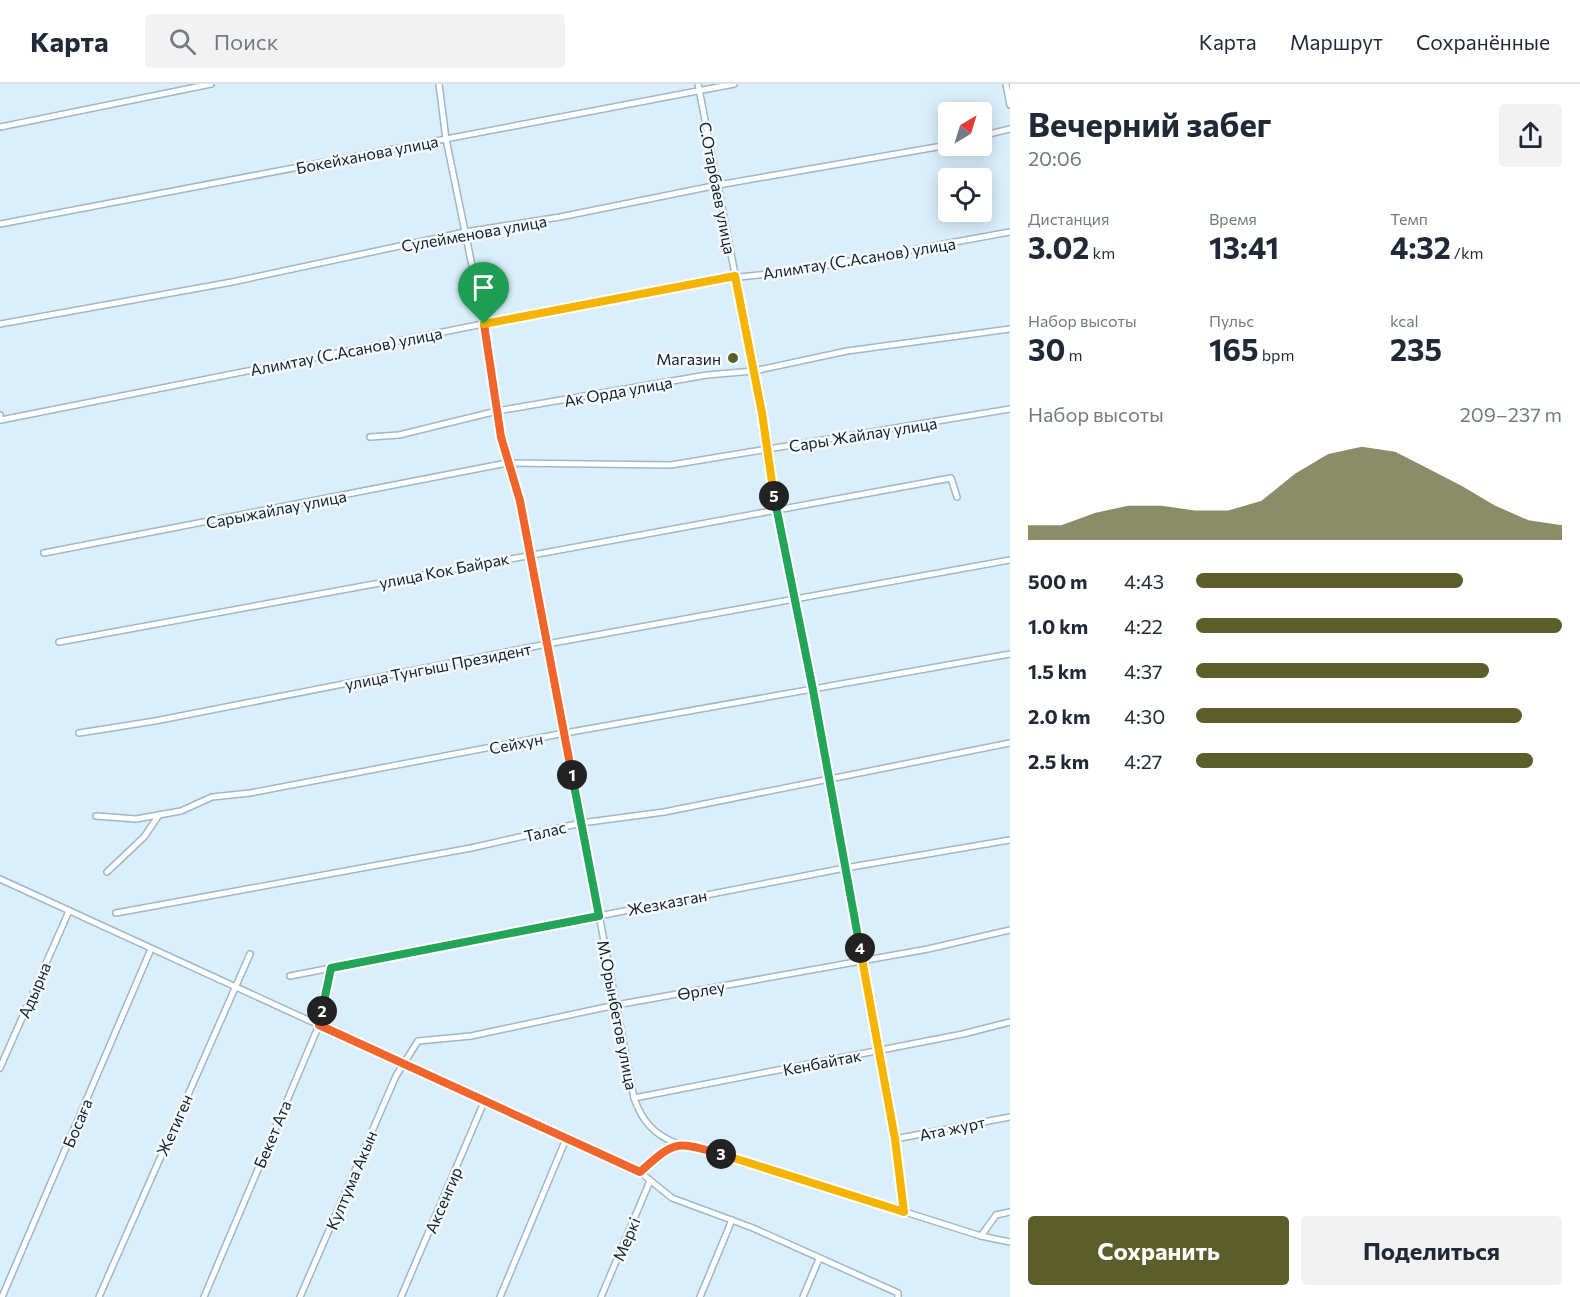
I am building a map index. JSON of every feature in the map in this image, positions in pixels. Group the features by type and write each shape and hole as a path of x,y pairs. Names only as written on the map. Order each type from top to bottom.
{"street":[{"path":"0,127 211,84"},
{"name":"М.Орынбетов улица","path":"439,84 446,139 484,324 497,411 507,463 520,501 528,554 565,733 633,1098 647,1124 665,1139 678,1144 722,1154 981,1236 1010,1242"},
{"name":"Бокейханова улица","path":"0,224 446,139 699,87 734,84"},
{"path":"1006,84 1010,105"},
{"name":"С.Отарбаев улица","path":"699,87 754,371 766,450 879,1050 895,1139 904,1212"},
{"path":"992,133 1010,129"},
{"name":"Сулейменова улица","path":"0,324 232,282 465,232 560,217 718,185 938,147"},
{"name":"Алимтау (С.Асанов) улица","path":"1,417 735,276 790,272 1010,232"},
{"name":"Ак Орда улица","path":"370,437 399,435 497,411 707,375 754,371 847,351 1010,329"},
{"name":"Сары Жайлау улица","path":"507,463 640,466 716,458 1010,410"},
{"name":"Сарыжайлау улица","path":"44,553 507,463"},
{"name":"улица Кок Байрак","path":"59,642 951,478 957,497"},
{"name":"улица Тунгыш Президент","path":"79,733 155,721 794,598 846,591 1010,560"},
{"name":"Сейхун","path":"96,816 136,819 159,815 181,811 212,797 250,793 565,733 1010,654"},
{"name":"Талас","path":"116,913 471,848 581,823 664,812 1010,743"},
{"path":"107,872 144,837 159,815"},
{"name":"Жезказган","path":"290,976 845,868 1010,840"},
{"path":"0,879 640,1172 672,1198 732,1220 898,1293 898,1297"},
{"name":"Адырна","path":"0,1068 69,911"},
{"name":"Өрлеу","path":"404,1064 418,1041 424,1039 471,1036 616,1005 1010,930"},
{"name":"Босаға","path":"2,1297 152,949"},
{"name":"Жетиген","path":"99,1297 250,954"},
{"name":"Бекет Ата","path":"204,1297 319,1025 331,968"},
{"name":"Кенбайтак","path":"633,1098 1010,1022"},
{"name":"Култума Акын","path":"300,1297 396,1076 404,1064"},
{"name":"Аксенгир","path":"401,1297 484,1102"},
{"name":"Ата журт","path":"895,1139 1010,1116"},
{"path":"500,1297 566,1139"},
{"path":"640,1172 668,1147 678,1144"},
{"name":"Меркі","path":"601,1297 650,1181"},
{"path":"981,1236 996,1215 1010,1212"},
{"path":"700,1297 732,1220"},
{"path":"803,1297 819,1259"}],"place":[{"name":"Магазин","path":"733,358"}],"route":[{"path":"735,276 895,1139 904,1212 722,1154 678,1144 668,1147 640,1172 319,1025 331,968 599,916 565,733 528,554 520,501 501,437 484,324 699,281 735,276"}]}
